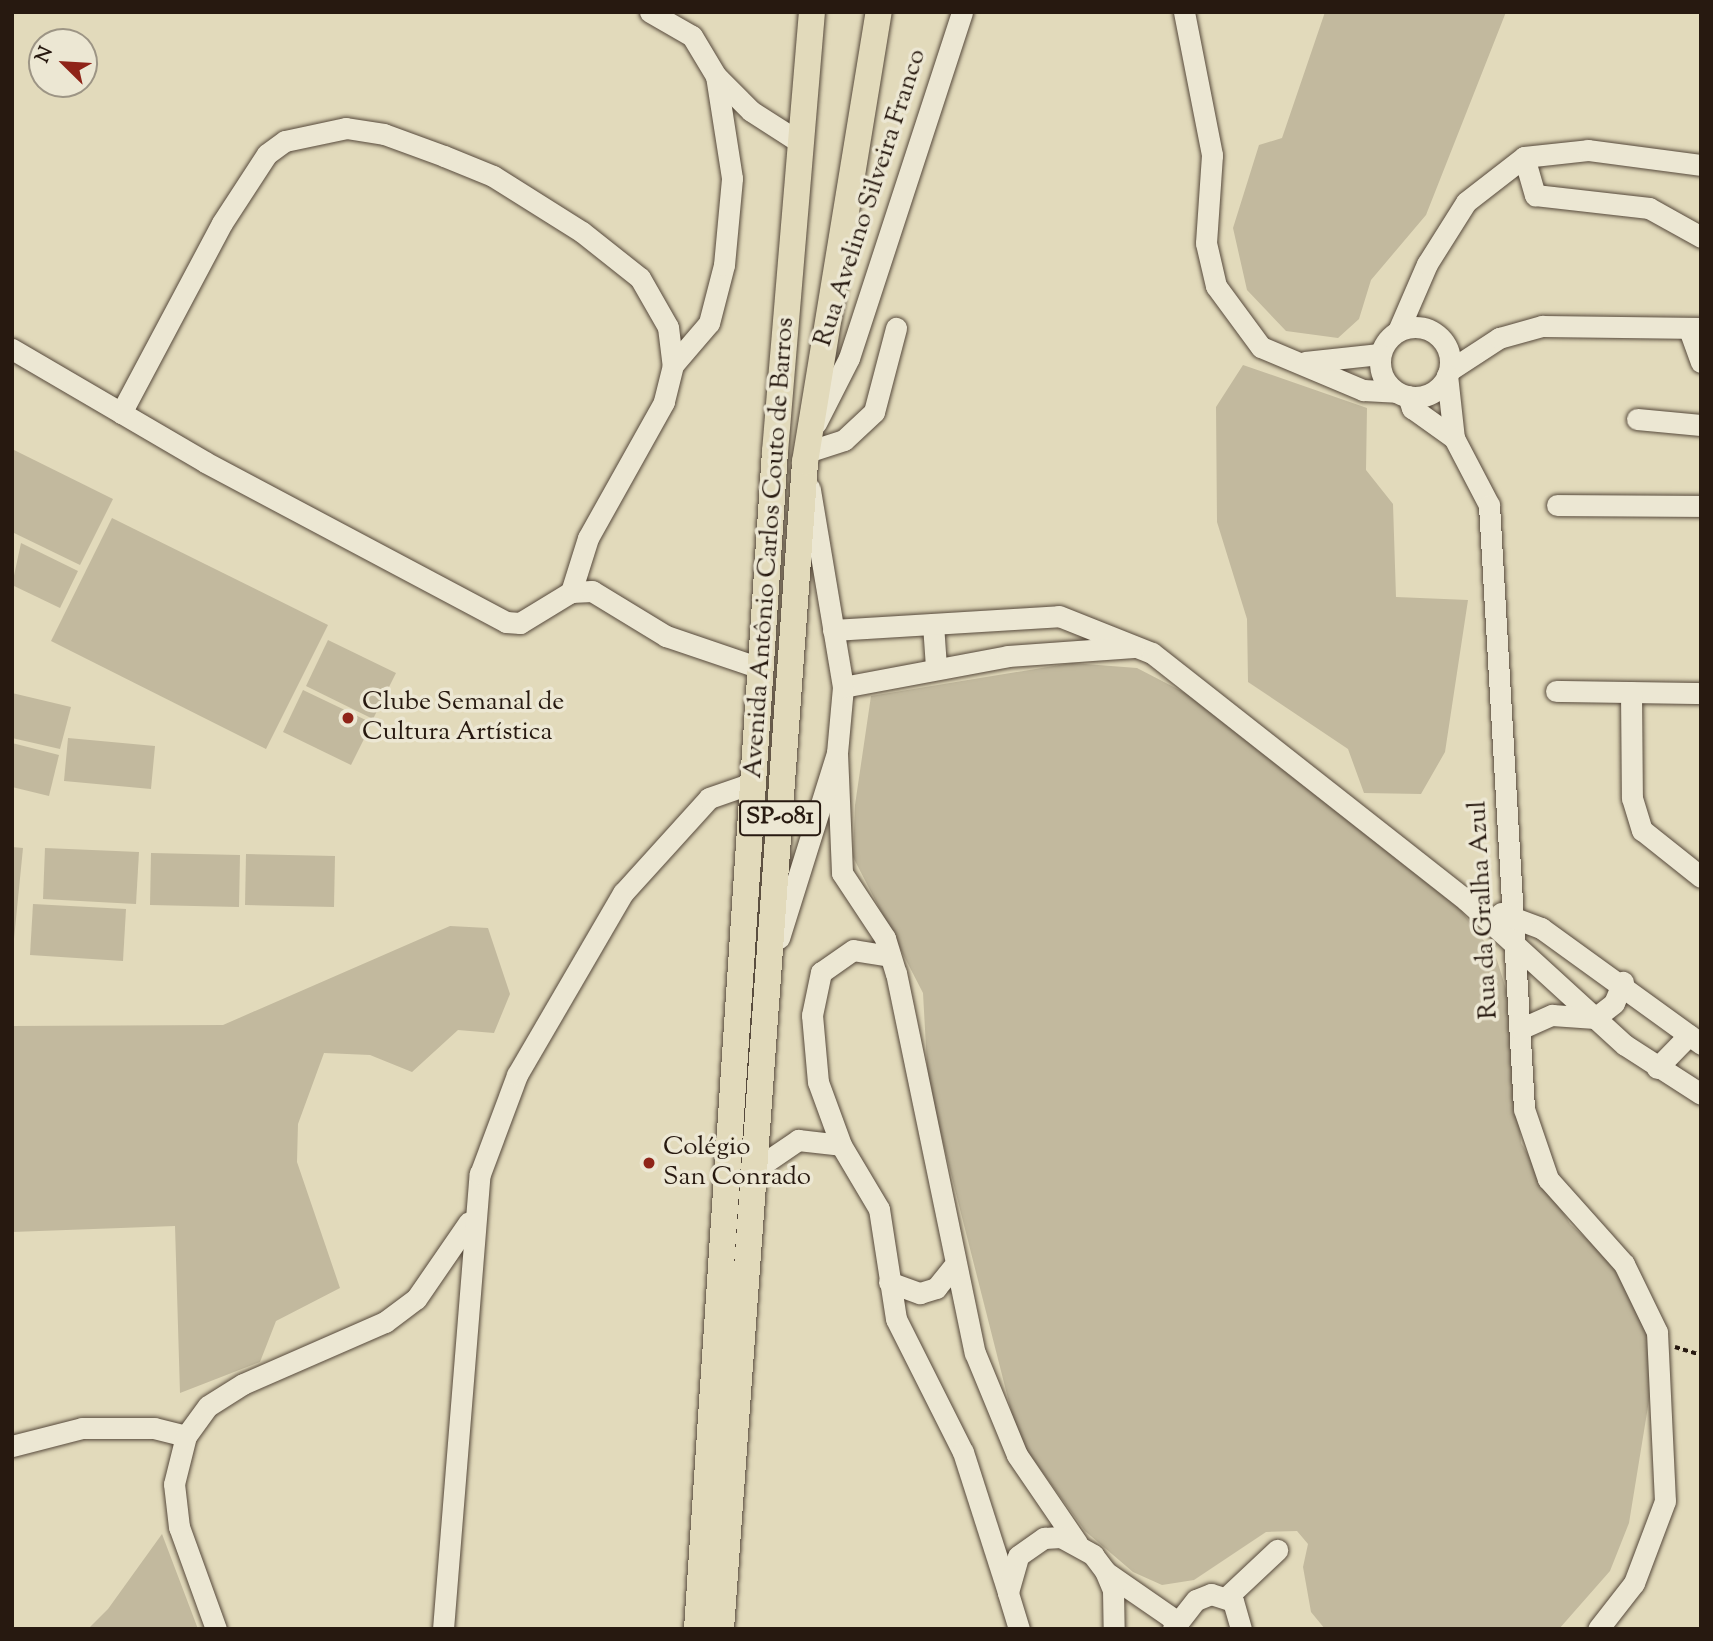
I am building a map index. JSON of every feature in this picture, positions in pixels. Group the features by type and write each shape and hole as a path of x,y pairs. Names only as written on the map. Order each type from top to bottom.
{"main road":[{"name":"Avenida Antônio Carlos Couto de Barros","path":"697,1629 760,668 812,12"},
{"name":"Avenida Antônio Carlos Couto de Barros","path":"722,1629 807,450 879,12"}],"street":[{"path":"650,12 692,36 716,76 751,111 801,143"},
{"name":"Rua Avelino Silveira Franco","path":"807,450 849,358 962,12"},
{"path":"1184,12 1212,155 1206,243 1216,286 1261,347 1363,390 1402,394 1432,393 1448,372 1499,338 1542,327 1695,330 1701,362"},
{"path":"673,365 709,323 724,265 732,178 716,76"},
{"path":"121,413 222,223 267,154 285,141 346,128 384,134 493,176 582,232 640,278 668,327 673,365 664,402 588,538 571,592"},
{"path":"1402,394 1382,376 1380,354 1398,331 1427,264 1466,202 1524,158 1588,150 1690,164 1701,175"},
{"path":"1524,158 1535,195 1649,208 1701,237"},
{"path":"896,328 874,412 844,440 807,450 843,687 837,753 842,873 880,928 890,956 952,1268 1001,1422 1034,1484 1077,1543 1105,1571 1172,1618 1176,1628 1203,1596 1227,1597 1277,1550"},
{"path":"1398,331 1433,331 1444,341 1448,372"},
{"path":"12,349 121,413 506,622 520,623 571,592 612,598 666,636 760,668"},
{"path":"1296,362 1380,354"},
{"name":"Rua da Gralha Azul","path":"1448,372 1454,438 1489,505 1512,917 1511,945 1532,1148 1548,1179 1643,1293 1658,1346 1665,1501 1634,1583 1598,1629"},
{"name":"Rua da Gralha Azul","path":"1402,394 1412,408 1454,438"},
{"path":"1637,419 1701,425"},
{"path":"1557,505 1701,506"},
{"path":"833,630 1059,616 1172,665 1466,900 1511,945 1595,1018 1657,1068 1701,1094"},
{"path":"933,624 936,667"},
{"path":"843,687 936,667 1134,647"},
{"path":"1556,691 1701,693"},
{"path":"1631,692 1632,798 1642,830 1701,877"},
{"path":"769,970 837,753"},
{"path":"443,1629 472,1217 480,1174 517,1075 616,904 657,848 709,799 752,783"},
{"path":"1466,900 1541,928 1623,982 1695,1040 1657,1068"},
{"path":"890,956 863,948 844,953 816,982 814,1060 841,1145 879,1209 889,1282 903,1336 978,1491 1019,1629"},
{"path":"1520,1029 1552,1015 1595,1018 1614,1003 1623,982"},
{"path":"757,1168 798,1140 841,1145"},
{"path":"216,1629 179,1527 174,1484 186,1436 208,1406 243,1384 385,1322 416,1299 472,1217"},
{"path":"889,1282 920,1293 936,1288 952,1268"},
{"path":"12,1446 82,1428 154,1427 186,1436"},
{"path":"1008,1592 1010,1572 1029,1544 1060,1537 1077,1543"},
{"path":"1105,1571 1113,1590 1114,1629"},
{"path":"1227,1597 1241,1613 1241,1629"}],"path":[{"path":"1658,1346 1701,1355"}],"shaded area":[{"path":"1325,12 1506,12 1426,215 1371,280 1359,319 1338,338 1286,331 1247,290 1233,228 1259,145 1282,138"},
{"path":"1243,365 1367,408 1366,470 1393,504 1396,597 1468,600 1445,752 1421,794 1364,793 1348,749 1248,682 1247,619 1217,522 1216,407"},
{"path":"12,449 113,499 80,565 12,532"},
{"path":"112,518 328,625 266,749 51,641"},
{"path":"21,543 78,571 60,608 12,585"},
{"path":"328,640 396,673 373,719 306,686"},
{"path":"1072,663 1137,668 1189,695 1457,905 1496,957 1510,1002 1521,1143 1570,1224 1618,1267 1642,1306 1649,1342 1651,1388 1629,1523 1610,1571 1559,1629 1325,1629 1311,1612 1303,1567 1308,1544 1297,1531 1266,1532 1194,1580 1162,1585 1133,1572 1085,1531 1018,1438 928,1083 923,993 853,857 855,805 871,696"},
{"path":"303,690 372,723 351,765 283,732"},
{"path":"12,693 71,707 60,749 12,738"},
{"path":"68,738 155,746 151,789 64,781"},
{"path":"12,743 59,755 49,796 12,787"},
{"path":"12,847 23,848 12,959"},
{"path":"45,848 139,852 136,904 43,899"},
{"path":"151,853 240,855 239,907 150,905"},
{"path":"246,854 335,856 334,907 245,905"},
{"path":"33,904 126,909 123,961 30,955"},
{"path":"450,926 488,928 510,994 494,1033 458,1030 412,1072 370,1055 324,1053 298,1124 297,1162 340,1288 276,1321 260,1362 180,1393 175,1226 12,1232 12,1026 223,1025"},
{"path":"162,1534 198,1629 88,1629 108,1609"}],"place":[{"name":"Clube Semanal de Cultura Artística","path":"348,718"},
{"name":"Colégio San Conrado","path":"649,1163"}]}
